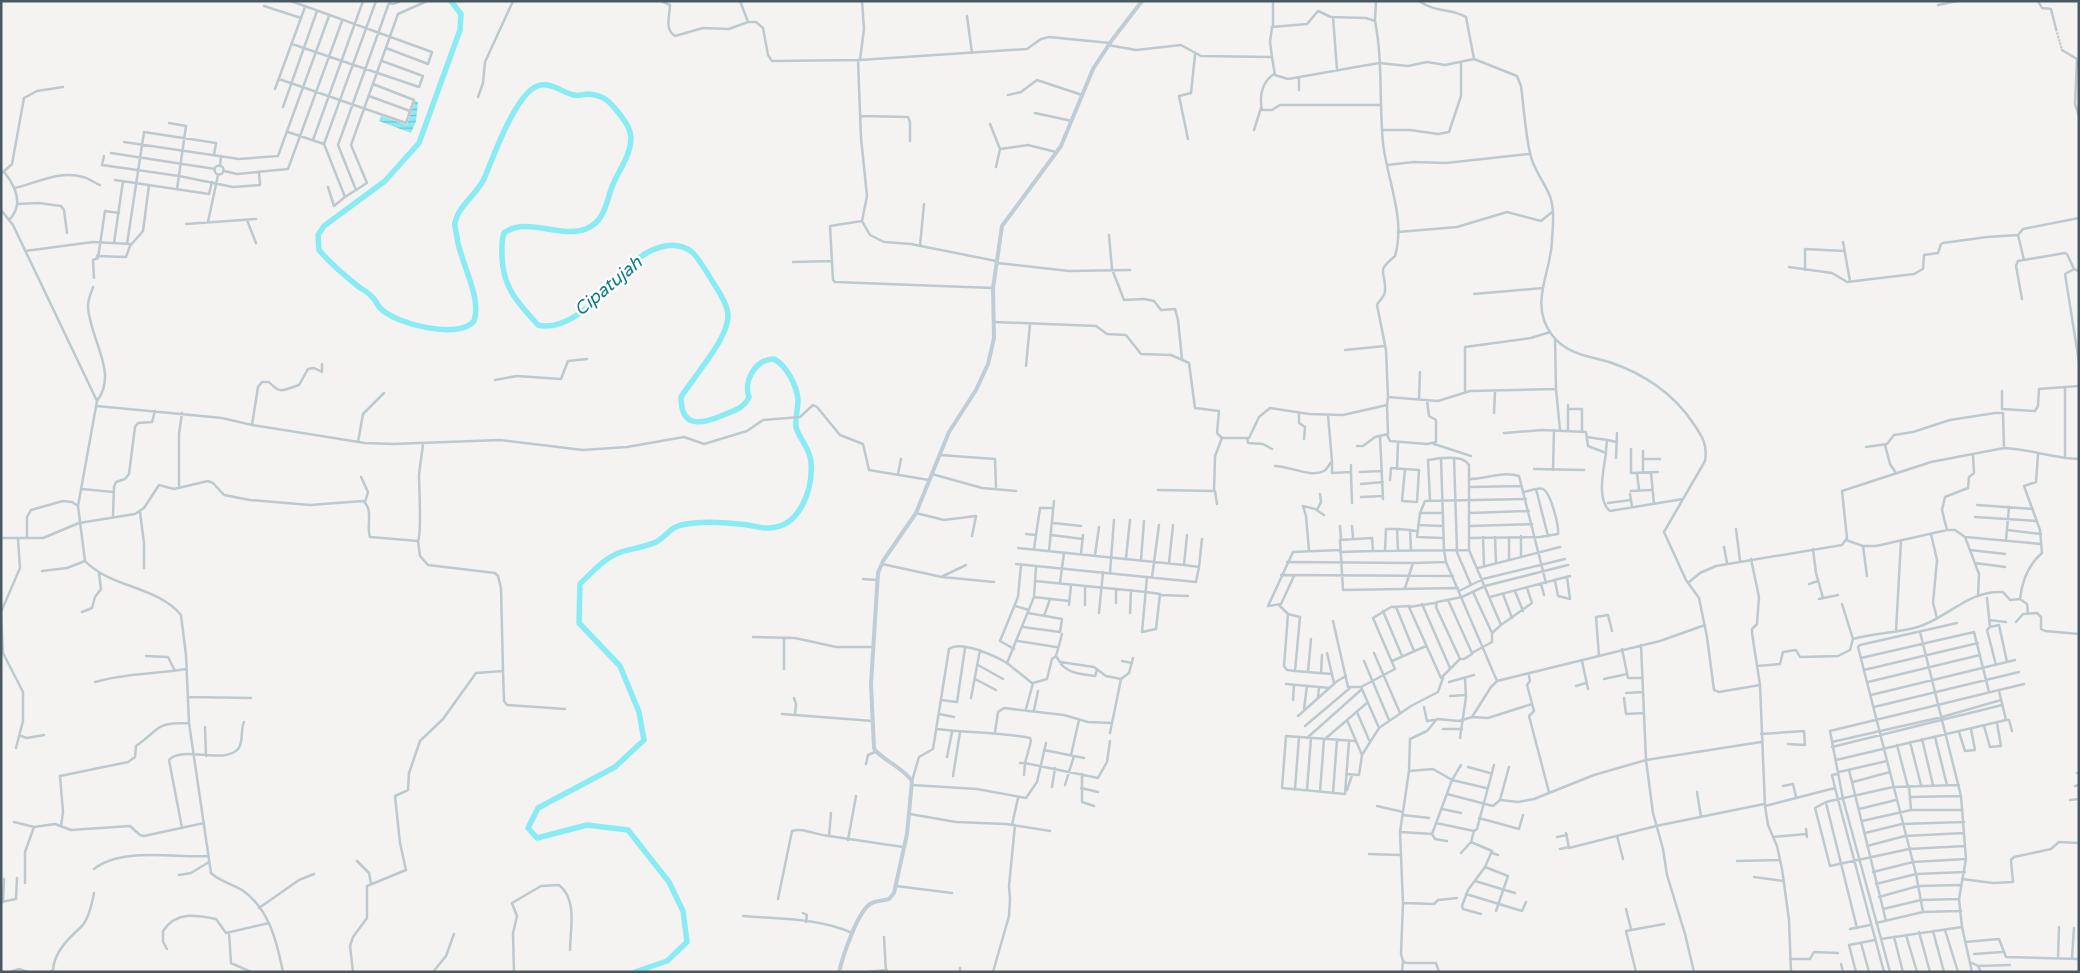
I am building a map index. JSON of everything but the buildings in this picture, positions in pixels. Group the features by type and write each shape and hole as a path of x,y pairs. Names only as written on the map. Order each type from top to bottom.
{"street":[{"path":"291,1 432,52 428,64 386,48"},
{"path":"313,140 363,1"},
{"path":"346,198 324,144 376,1"},
{"path":"356,190 338,145 389,3 393,4 400,1"},
{"path":"328,186 334,206 367,183 351,144 398,14 427,1"},
{"path":"478,97 487,56 514,1"},
{"path":"660,1 669,4 668,25 670,33 675,36 703,28 729,29 748,22 758,24 763,28 770,60 859,60 1028,49 1046,37 1109,44 1136,50 1181,44 1201,56 1272,57"},
{"path":"740,1 748,22"},
{"path":"862,1 864,29 859,60 867,196 862,221 870,235 884,242 920,246 996,262 1069,271 1130,270"},
{"path":"875,752 871,684 877,580 882,564 916,513 949,432 976,390 988,364 993,347 993,288 1001,228 1004,220 1057,152 1072,121 1090,75 1109,44 1142,1"},
{"path":"1273,1 1273,27 1270,32 1272,57 1274,73 1280,78 1299,78 1379,64 1408,66 1427,62 1442,65 1461,63 1474,59 1518,78 1530,154 1535,170 1550,197 1552,212 1552,245 1543,288 1543,315 1550,332 1565,347 1579,354 1621,367 1660,388 1678,402 1704,439 1705,461 1664,530 1688,583 1699,598 1705,625 1714,690 1719,692 1760,685"},
{"path":"1376,1 1375,20 1382,130 1387,165 1395,197 1398,232 1395,256 1384,263 1385,294 1377,305 1385,346 1388,397 1387,435 1390,441 1432,444 1471,456"},
{"path":"1419,1 1433,9 1455,13 1466,18 1474,59"},
{"path":"1938,5 1957,1"},
{"path":"2038,1 2042,8 2051,9 2056,29"},
{"path":"264,6 301,18"},
{"path":"276,89 305,7"},
{"path":"283,107 317,11"},
{"path":"1273,27 1307,24 1319,11 1333,17 1375,20"},
{"path":"124,142 239,159 276,157 280,153 288,132 329,16"},
{"path":"968,16 972,53"},
{"path":"1333,17 1337,70"},
{"path":"221,156 220,166 224,171 237,174 288,169 342,21"},
{"path":"292,44 419,87 423,76 382,60"},
{"path":"2062,50 2077,59 2075,104 2079,116"},
{"path":"1188,139 1178,96 1191,92 1195,54"},
{"path":"1382,130 1410,130 1438,134 1449,132 1461,96 1461,63"},
{"path":"1254,130 1261,108 1260,96 1264,84 1274,73"},
{"path":"1299,78 1299,90"},
{"path":"279,79 406,123 414,100 374,84"},
{"path":"1008,95 1022,91 1037,80 1082,95"},
{"path":"10,218 17,204 15,188 3,174 12,164 24,98 37,91 63,87"},
{"path":"369,96 410,111"},
{"path":"1261,108 1271,110 1280,105 1380,105"},
{"path":"1035,113 1072,121"},
{"path":"861,116 908,117 910,122 910,141"},
{"path":"169,123 186,126 177,190"},
{"path":"990,124 1000,149 996,167"},
{"path":"127,244 144,132 216,143 214,155"},
{"path":"288,132 324,144"},
{"path":"1000,149 1028,145 1057,152"},
{"path":"111,153 215,169 220,166"},
{"path":"1387,165 1414,162 1446,163 1530,154"},
{"path":"104,156 102,165 179,176 233,187 260,186 259,172"},
{"path":"208,222 217,183 218,175 215,169"},
{"path":"218,175 224,171"},
{"path":"15,188 32,184 40,179 68,176 85,177 92,183 100,186"},
{"path":"115,180 209,194 212,182"},
{"path":"114,243 123,181"},
{"path":"97,256 126,257 131,244 143,231 149,184"},
{"path":"17,204 39,203 61,206 64,210 67,234"},
{"path":"920,246 924,204"},
{"path":"1,210 10,218 97,401 78,506 85,562 99,573 158,598 179,612 184,624 189,723 193,755 212,874 243,891 259,908 269,923 283,972"},
{"path":"94,278 94,260 98,258 106,211 118,213"},
{"path":"1398,232 1457,227 1507,212 1542,221 1552,212"},
{"path":"1789,267 1832,273 1845,281 1920,273 1923,269 1924,255 1938,253 1943,243 2018,235 2027,227 2079,218"},
{"path":"186,224 256,219"},
{"path":"247,220 256,243"},
{"path":"862,221 830,225 833,280 836,283 993,288"},
{"path":"1109,235 1112,269 1124,300 1144,299 1154,301 1161,310 1175,309 1182,359"},
{"path":"2018,235 2024,260"},
{"path":"25,251 101,242 131,244"},
{"path":"1843,242 1850,281"},
{"path":"1804,270 1805,249 1844,251"},
{"path":"2022,298 2016,264 2024,260 2064,253 2067,254 2074,270"},
{"path":"793,262 832,261"},
{"path":"2079,271 2074,270 2065,274 2079,361"},
{"path":"93,287 88,308 95,341 106,374 102,395 97,401"},
{"path":"1474,294 1543,288"},
{"path":"994,322 1096,326 1107,334 1126,335 1141,354 1168,355 1182,359 1191,366 1195,408 1219,411 1217,433 1222,438 1247,438"},
{"path":"1026,366 1030,324"},
{"path":"1465,391 1465,347 1531,338 1550,332"},
{"path":"1555,339 1556,389 1560,430"},
{"path":"1345,350 1385,346"},
{"path":"495,380 517,376 562,379 568,361 587,359"},
{"path":"252,425 258,387 262,382 269,382 275,390 281,391 298,385 304,372 310,368 322,372 322,364"},
{"path":"1419,399 1420,372"},
{"path":"1866,447 1885,444 1897,434 1913,432 1950,420 2002,411 2035,410 2038,406 2039,389 2079,386"},
{"path":"2065,387 2065,458"},
{"path":"1388,397 1442,400 1465,391 1556,389"},
{"path":"1494,412 1495,391"},
{"path":"2002,391 2004,448"},
{"path":"358,442 365,411 384,393"},
{"path":"1427,400 1429,416 1436,420 1436,442 1432,444"},
{"path":"1247,438 1266,409 1272,408 1299,413 1328,415 1355,413 1387,405"},
{"path":"97,406 222,418 252,425 358,442 393,444 500,440 583,450 627,448 684,437 702,444 747,431 764,420 800,417 809,406 817,407 840,435 863,444 869,470 929,480"},
{"path":"1568,431 1568,407 1582,409 1582,431"},
{"path":"113,516 113,492 116,482 125,479 129,474 135,427 138,423 152,422 155,411"},
{"path":"179,488 179,434 182,413"},
{"path":"1299,413 1299,422 1305,427 1304,439"},
{"path":"1328,415 1332,473 1351,472"},
{"path":"1553,470 1554,430"},
{"path":"1504,433 1554,430 1582,431 1587,432 1588,446 1606,453"},
{"path":"1616,458 1617,433"},
{"path":"1357,446 1363,447 1372,438 1387,435"},
{"path":"1361,496 1383,497 1380,436"},
{"path":"1217,504 1215,456 1222,438"},
{"path":"1247,438 1248,443 1262,444 1272,449"},
{"path":"1588,438 1617,442"},
{"path":"1607,440 1603,484 1606,507 1612,511 1683,499"},
{"path":"1397,469 1398,442"},
{"path":"423,443 419,472 418,513 421,533 418,541 420,556 428,565 455,566 495,573 498,576 504,701 507,705 566,709"},
{"path":"1885,444 1890,464 1896,473"},
{"path":"1846,540 1842,491 1931,462 2004,448 2079,459"},
{"path":"1631,449 1631,473 1658,472"},
{"path":"1643,451 1644,473"},
{"path":"939,454 995,459 996,488"},
{"path":"2020,599 2024,578 2036,557 2042,554 2041,534 2024,486 2036,482 2038,454"},
{"path":"1947,530 1942,510 1945,497 1968,488 1969,477 1974,473 1973,455"},
{"path":"1442,458 1443,538 1446,562 1497,681"},
{"path":"1454,458 1457,499 1456,550 1471,585"},
{"path":"1430,500 1428,460 1454,458 1463,459 1469,464 1469,550 1501,624"},
{"path":"898,474 901,459"},
{"path":"1643,459 1660,459"},
{"path":"1275,466 1316,472 1325,470 1332,461"},
{"path":"1351,465 1352,503"},
{"path":"1390,480 1391,468 1397,469 1405,469 1419,470 1417,502 1402,501 1405,469"},
{"path":"1534,469 1584,470"},
{"path":"1360,472 1382,471"},
{"path":"1650,472 1654,504"},
{"path":"1637,473 1639,490"},
{"path":"932,474 974,487 1016,491"},
{"path":"1470,479 1485,479 1491,475 1517,475 1526,499 1546,583"},
{"path":"361,477 368,492 365,502 369,510 370,537 418,541"},
{"path":"144,568 144,543 140,512 157,486 163,484 171,489 208,481 213,483 224,495 250,500 310,505 365,502"},
{"path":"1361,484 1383,482"},
{"path":"1470,487 1522,486"},
{"path":"82,489 113,492"},
{"path":"1158,490 1200,492 1213,491 1215,489"},
{"path":"1536,489 1548,536"},
{"path":"1470,538 1535,537 1559,533 1548,495 1543,489 1524,492"},
{"path":"1632,507 1631,493 1639,490 1652,490"},
{"path":"1317,510 1321,502 1320,494"},
{"path":"1443,538 1418,538 1416,531 1424,502 1457,499 1526,499"},
{"path":"1049,551 1054,500"},
{"path":"1608,503 1631,500"},
{"path":"27,538 27,517 31,510 63,501 72,502 78,506"},
{"path":"1977,505 2033,509"},
{"path":"1309,550 1306,516 1303,506 1317,510 1324,515"},
{"path":"2006,540 2009,507"},
{"path":"1034,549 1040,508 1053,508"},
{"path":"1470,513 1528,511"},
{"path":"1,538 43,538 79,524 140,512"},
{"path":"916,513 944,520 976,516 972,536"},
{"path":"1420,513 1443,513"},
{"path":"1975,517 2037,520"},
{"path":"1110,573 1114,520"},
{"path":"1126,558 1130,520"},
{"path":"1140,560 1144,521"},
{"path":"1053,523 1081,526"},
{"path":"1470,526 1532,524"},
{"path":"1152,577 1159,525"},
{"path":"1169,563 1173,525"},
{"path":"1418,525 1443,526"},
{"path":"1340,526 1343,590 1406,588 1459,590 1483,580 1565,559"},
{"path":"1352,526 1353,538"},
{"path":"1096,555 1098,528"},
{"path":"1385,550 1386,529 1416,531"},
{"path":"1397,529 1398,551"},
{"path":"1736,529 1740,561"},
{"path":"1410,530 1411,550"},
{"path":"1846,540 1863,546 1876,546 1947,530 1955,530 1965,537 2041,544"},
{"path":"2007,530 2041,534"},
{"path":"1026,534 1036,535"},
{"path":"1931,534 1936,560 1933,603 1937,618"},
{"path":"1051,535 1083,537 1081,554"},
{"path":"1184,564 1187,535"},
{"path":"1521,536 1521,556"},
{"path":"1483,537 1484,566"},
{"path":"1495,537 1496,562"},
{"path":"1508,537 1508,559"},
{"path":"1965,537 1979,574 1978,596"},
{"path":"1341,539 1372,538 1373,551"},
{"path":"16,748 21,736 24,713 23,692 3,653 1,613 20,568 18,539"},
{"path":"1016,564 1196,582 1202,539"},
{"path":"1688,583 1700,573 1727,563 1839,546 1846,540"},
{"path":"1896,631 1901,541"},
{"path":"1863,546 1867,576"},
{"path":"1478,568 1560,547"},
{"path":"1724,547 1727,563"},
{"path":"1018,548 1110,556 1199,567"},
{"path":"1813,549 1823,598"},
{"path":"1279,605 1269,607 1267,605 1293,551 1469,550"},
{"path":"1969,550 2006,554"},
{"path":"1060,583 1064,552"},
{"path":"1751,559 1759,597 1757,624 1752,629 1752,633 1760,685 1764,805 1784,881 1789,920 1791,972"},
{"path":"42,572 66,568 85,562"},
{"path":"1288,562 1341,564 1446,562"},
{"path":"1406,588 1413,563"},
{"path":"1975,563 2004,567"},
{"path":"882,564 942,577 994,582"},
{"path":"942,577 966,565"},
{"path":"1014,648 999,641 1015,606 1021,565"},
{"path":"1307,738 1361,688 1395,670 1373,618 1383,611 1396,607 1436,604 1462,597 1485,586 1568,565"},
{"path":"1007,662 1018,641 1034,598 1036,567"},
{"path":"1099,613 1103,572"},
{"path":"82,612 92,608 95,597 101,589 99,573"},
{"path":"1281,575 1453,576"},
{"path":"1279,605 1294,575"},
{"path":"1148,576 1142,632 1156,629 1160,595"},
{"path":"1490,597 1568,577 1570,599 1558,596 1555,581"},
{"path":"863,579 877,580"},
{"path":"1035,581 1131,590 1160,595 1188,596"},
{"path":"1809,584 1818,581"},
{"path":"1542,584 1544,595"},
{"path":"1069,605 1071,585"},
{"path":"1085,586 1085,605"},
{"path":"1492,633 1501,624 1523,611 1532,602 1527,588"},
{"path":"1116,589 1116,603"},
{"path":"1130,613 1131,590"},
{"path":"1515,591 1523,611"},
{"path":"1347,774 1359,776 1362,755 1369,740 1379,728 1400,713 1438,692 1443,678 1450,668 1460,659 1464,659 1493,640 1492,633 1473,592"},
{"path":"1853,639 1920,627 1960,602 1978,596 2001,592 2010,600 2020,599 2027,604 2028,613"},
{"path":"1503,594 1512,618"},
{"path":"1819,598 1838,594"},
{"path":"1034,598 1069,601"},
{"path":"1987,598 1990,627 1987,630 1996,665"},
{"path":"1044,616 1050,599"},
{"path":"1448,600 1472,654"},
{"path":"1422,604 1450,668"},
{"path":"1436,604 1460,659"},
{"path":"1757,666 1780,664 1783,652 1796,650 1800,657 1843,655 1850,650 1853,639 1842,604"},
{"path":"1279,605 1288,614 1300,618 1295,671"},
{"path":"1015,606 1029,612 1063,620 1060,633 1023,626"},
{"path":"1410,606 1426,646 1443,678"},
{"path":"1396,607 1414,651"},
{"path":"1383,611 1402,656"},
{"path":"2016,622 2022,615 2028,613 2040,615 2040,626 2045,631 2079,634"},
{"path":"1288,614 1284,666 1287,670 1332,674"},
{"path":"1599,656 1596,617 1608,615 1612,631"},
{"path":"1989,620 1999,623"},
{"path":"1333,621 1346,676 1352,688"},
{"path":"1923,912 1916,874 1858,648 1860,645 1957,622"},
{"path":"1990,627 2006,622"},
{"path":"1999,623 2007,662"},
{"path":"1472,717 1491,687 1497,681 1582,661 1705,625"},
{"path":"1920,627 1959,785 1966,859 1959,899 1962,926 1972,972"},
{"path":"1861,658 1974,632 1989,692"},
{"path":"1033,683 1047,679 1052,658 1056,656 1062,634"},
{"path":"753,637 784,638 836,647 874,648"},
{"path":"784,638 784,669"},
{"path":"1308,672 1311,639"},
{"path":"1018,641 1056,647"},
{"path":"1864,670 1978,643"},
{"path":"1641,645 1646,760 1656,826 1663,849 1666,874 1686,934 1694,972"},
{"path":"1392,661 1426,646"},
{"path":"839,972 853,934 866,908 874,902 890,898 896,886 910,814 912,783 919,757 932,750 949,649 952,647 980,650 1007,662 1033,683"},
{"path":"941,700 957,702 965,648"},
{"path":"1622,649 1628,678 1641,678"},
{"path":"971,698 980,650"},
{"path":"1327,653 1335,684"},
{"path":"1374,653 1400,713"},
{"path":"1321,673 1322,655"},
{"path":"1867,682 1980,655"},
{"path":"146,656 168,657 176,671"},
{"path":"1056,656 1072,672 1095,676 1097,670"},
{"path":"1060,662 1082,665 1097,670 1106,676 1121,679 1128,675 1133,658"},
{"path":"1870,695 2015,660"},
{"path":"1122,661 1132,663"},
{"path":"1364,661 1389,720"},
{"path":"1582,661 1588,689"},
{"path":"1072,672 1074,664"},
{"path":"978,665 1003,679"},
{"path":"1081,673 1082,665"},
{"path":"95,682 126,674 186,669"},
{"path":"353,972 350,942 367,920 366,888 371,884 406,870 400,843 395,796 408,790 409,773 420,741 443,718 476,673 503,671"},
{"path":"1874,707 2019,672"},
{"path":"1604,679 1627,674"},
{"path":"1449,682 1474,675"},
{"path":"1529,675 1530,681 1527,685 1534,712 1529,716 1548,792"},
{"path":"1298,716 1346,676"},
{"path":"975,679 996,690"},
{"path":"1110,733 1121,679"},
{"path":"1460,738 1464,720 1465,679"},
{"path":"1026,709 1033,683"},
{"path":"1286,684 1330,688"},
{"path":"1293,700 1294,684"},
{"path":"1576,686 1586,684"},
{"path":"1890,972 1873,925 1835,788 1836,760 1830,732 2024,684"},
{"path":"1304,710 1307,686"},
{"path":"1318,698 1319,687"},
{"path":"1305,726 1352,688 1361,688"},
{"path":"1361,688 1379,728"},
{"path":"1999,690 2006,720 2009,720 2012,731"},
{"path":"1034,710 1038,691"},
{"path":"1626,693 1644,692"},
{"path":"1450,696 1466,695"},
{"path":"188,697 251,698"},
{"path":"794,698 796,704 794,714"},
{"path":"1624,698 1626,714 1644,713"},
{"path":"1942,719 2001,700"},
{"path":"1320,792 1325,739 1368,702"},
{"path":"1424,707 1427,721 1464,720 1472,717 1488,718 1532,704"},
{"path":"1832,742 2002,705"},
{"path":"995,732 1000,709 1034,710 1079,720 1112,723"},
{"path":"1357,711 1369,740"},
{"path":"782,714 873,721"},
{"path":"939,714 954,717"},
{"path":"1065,785 1079,720"},
{"path":"1347,720 1362,755"},
{"path":"1402,972 1403,903 1400,832 1409,771 1410,738 1427,731 1435,720"},
{"path":"1836,760 2006,720"},
{"path":"182,828 169,760 176,755 206,756 225,754 238,749 244,722"},
{"path":"61,826 63,812 59,777 62,774 128,762 135,757 136,746 150,738 158,727 167,723 189,723"},
{"path":"1984,726 1990,747 2001,746 1997,723"},
{"path":"205,727 206,756"},
{"path":"937,729 960,732 995,732 1031,738 1024,775"},
{"path":"1443,729 1462,729"},
{"path":"1959,731 1965,751 1975,750 1971,729"},
{"path":"947,757 952,731"},
{"path":"1761,734 1804,731 1805,745 1788,744"},
{"path":"953,776 960,732"},
{"path":"1832,747 1880,733"},
{"path":"21,736 27,738 44,735"},
{"path":"1345,794 1282,788 1286,736 1356,741"},
{"path":"1295,789 1299,737"},
{"path":"1935,737 1947,785"},
{"path":"1308,790 1311,738"},
{"path":"1922,739 1933,785"},
{"path":"1333,793 1337,740"},
{"path":"1020,763 1040,765 1098,778 1107,762 1110,741"},
{"path":"1345,794 1349,741"},
{"path":"1500,800 1520,802 1545,796 1548,792 1603,772 1646,760 1761,742"},
{"path":"1910,742 1920,785"},
{"path":"875,752 900,767 912,783 996,792 1018,798 1026,798 1032,793 1037,782 1046,743"},
{"path":"1897,745 1911,797 1911,810"},
{"path":"1044,750 1084,758"},
{"path":"866,764 868,755 875,752"},
{"path":"1836,773 1887,761"},
{"path":"1432,834 1452,780 1461,765"},
{"path":"1462,853 1477,829 1486,788 1494,765"},
{"path":"1468,767 1490,773"},
{"path":"1447,794 1492,806 1500,800 1508,767"},
{"path":"1052,787 1055,768"},
{"path":"1409,771 1433,770 1452,780 1486,788"},
{"path":"1849,770 1886,921"},
{"path":"1852,782 1890,772"},
{"path":"1836,773 1856,862 1878,940 1884,972"},
{"path":"1082,774 1082,802 1094,806"},
{"path":"1345,794 1352,775"},
{"path":"1782,786 1793,784 1796,797"},
{"path":"1959,785 1920,785 1893,788 1815,806 1829,866 1842,865 1909,849 1965,846"},
{"path":"1081,788 1098,792"},
{"path":"1560,848 1835,788"},
{"path":"1697,792 1701,817"},
{"path":"848,840 856,796"},
{"path":"1911,797 1960,796"},
{"path":"993,972 1008,916 1014,825 1018,798"},
{"path":"2070,800 2079,799"},
{"path":"1859,808 1896,800"},
{"path":"1826,802 1857,928"},
{"path":"1377,806 1429,818"},
{"path":"1442,809 1461,814"},
{"path":"1862,821 1911,810 1962,810"},
{"path":"829,836 831,814"},
{"path":"910,814 956,822 1014,825 1050,831"},
{"path":"1479,818 1519,829 1523,815"},
{"path":"14,822 34,826 50,824 71,830 130,826 140,835 144,836 204,824"},
{"path":"1865,834 1902,824 1964,822"},
{"path":"1436,823 1474,831"},
{"path":"25,883 24,852 34,826"},
{"path":"778,899 792,831 801,828 815,835 904,847"},
{"path":"1773,837 1807,836 1806,829"},
{"path":"1400,832 1432,834"},
{"path":"1432,834 1435,839 1447,842"},
{"path":"1557,837 1567,834 1569,847"},
{"path":"1867,846 1905,836 1964,834"},
{"path":"1617,836 1623,859"},
{"path":"1470,842 1498,855"},
{"path":"1962,879 2012,883 2014,881 2011,860 2014,857 2051,848 2059,842 2079,843"},
{"path":"1481,914 1462,908 1466,894 1492,853"},
{"path":"1369,854 1400,856"},
{"path":"94,869 108,861 137,856 208,856"},
{"path":"1873,872 1912,862 1966,859"},
{"path":"1737,861 1780,860"},
{"path":"179,875 191,874 209,861"},
{"path":"357,861 369,872 371,884"},
{"path":"1484,867 1508,876 1496,911"},
{"path":"1876,884 1916,874 1965,872"},
{"path":"259,908 299,880 314,874"},
{"path":"1754,877 1784,881"},
{"path":"4,879 2,902 16,899 17,878"},
{"path":"1475,881 1516,893"},
{"path":"514,972 513,933 516,916 512,903 541,886 559,885 566,894 572,918 570,950"},
{"path":"1879,897 1918,886 1960,885"},
{"path":"896,886 952,892"},
{"path":"50,972 53,970 67,938 81,926 89,913 94,893"},
{"path":"1466,894 1522,911 1526,902"},
{"path":"1403,903 1434,904 1438,900 1457,898"},
{"path":"1883,909 1921,900 1959,899"},
{"path":"1626,909 1631,929"},
{"path":"1850,930 1923,912 1960,911"},
{"path":"803,913 807,915 806,922"},
{"path":"167,949 163,942 163,930 171,921 182,915 216,920 225,932 269,923"},
{"path":"742,916 838,927 853,934"},
{"path":"1636,972 1626,933 1631,929 1664,924"},
{"path":"1856,972 1849,945 1962,926"},
{"path":"2058,958 2060,927"},
{"path":"2072,958 2074,928"},
{"path":"1945,929 1958,972"},
{"path":"1933,930 1944,972"},
{"path":"229,932 231,963 251,972"},
{"path":"1918,932 1930,972"},
{"path":"433,972 446,956 454,934"},
{"path":"1906,935 1917,972"},
{"path":"867,972 886,971 884,937"},
{"path":"1894,937 1903,972"},
{"path":"1965,942 1998,938 2006,957 2079,959"},
{"path":"1861,943 1869,972"},
{"path":"1790,959 1810,959 1814,952 1838,953"},
{"path":"1974,954 2003,952"},
{"path":"1403,961 1408,963 1436,963 1438,972"},
{"path":"1970,962 1978,966 2010,966"},
{"path":"1841,964 1843,972"},
{"path":"1978,966 1980,972"},
{"path":"10,972 20,970 28,972"}],"water":[{"path":"415,101 418,102 416,121 411,133 379,121 381,116 407,125"}],"waterway":[{"name":"Cipatujah","path":"451,1 461,14 460,30 419,143 385,181 324,226 318,235 319,250 343,274 370,295 380,308 388,314 427,328 455,329 466,327 474,321 476,312 475,302 459,248 455,223 460,211 484,179 515,111 523,98 532,89 541,85 550,85 574,95 589,94 599,96 608,101 618,112 628,126 631,137 627,155 614,182 602,215 593,225 576,231 523,227 513,228 504,233 502,239 503,268 505,278 513,294 538,325 558,324 578,314 597,300 615,284 630,265 652,250 660,247 676,246 692,252 722,296 728,315 727,324 717,346 681,397 684,414 688,419 699,422 721,416 741,407 749,397 748,385 752,372 761,363 774,359 787,371 796,389 798,400 796,427 799,436 807,448 811,462 810,483 803,504 797,514 780,526 762,528 719,522 699,522 680,525 654,543 621,552 609,558 580,584 579,623 620,666 639,712 644,740 615,767 538,808 528,828 537,838 587,825 628,830 669,882 683,911 687,942 667,961 635,972"}],"tunnel":[{"path":"2056,29 2062,50"}]}
